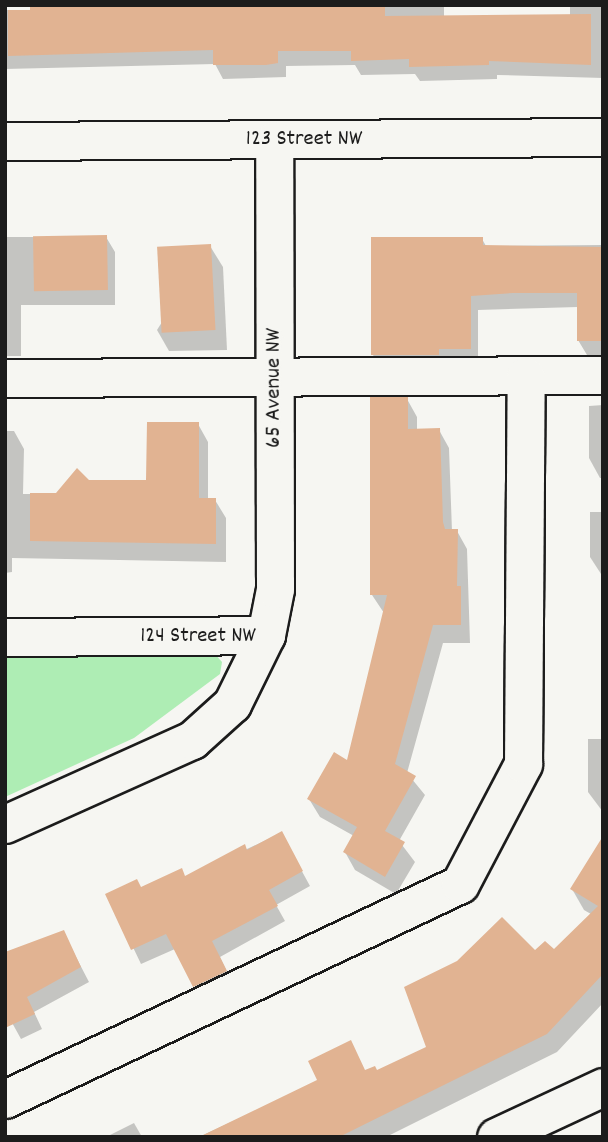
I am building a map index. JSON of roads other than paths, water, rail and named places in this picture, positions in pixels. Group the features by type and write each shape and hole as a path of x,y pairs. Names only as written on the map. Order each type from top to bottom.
{"street":[{"name":"123 Street NW","path":"5,141 603,137"},
{"name":"65 Avenue NW","path":"266,635 275,589 274,140"},
{"path":"5,378 603,375"},
{"path":"5,1099 460,884 523,764 526,376"},
{"name":"124 Street NW","path":"5,637 266,635 232,704 192,740 5,824"},
{"path":"496,1137 603,1087"}]}
